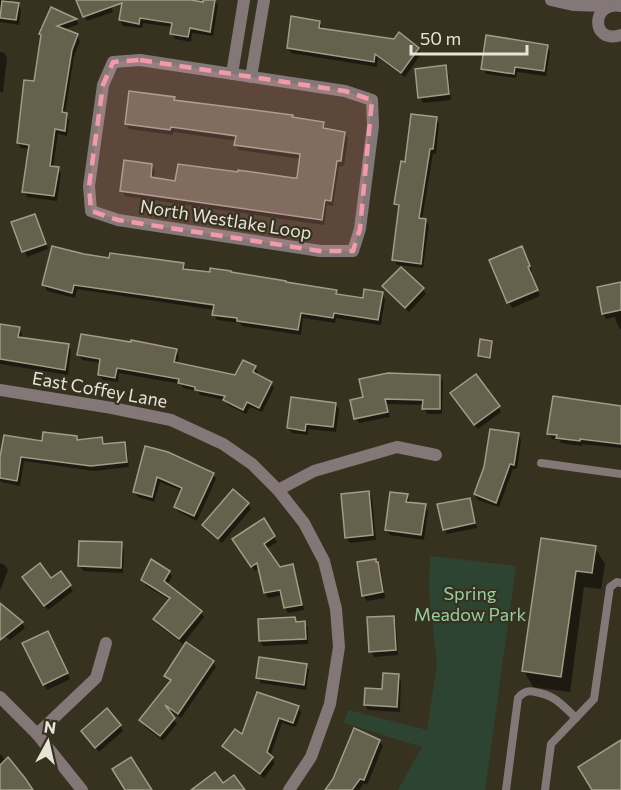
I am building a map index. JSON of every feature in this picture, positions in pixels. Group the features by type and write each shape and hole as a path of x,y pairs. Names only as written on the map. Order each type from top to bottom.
{"street":[{"path":"232,74 244,0"},
{"path":"251,77 264,0"},
{"path":"551,0 573,5 613,4"},
{"path":"613,4 599,13 599,28 612,37 621,35"},
{"path":"573,5 598,23"},
{"name":"North Westlake Loop","path":"140,60 251,77 345,91 372,100 373,126 360,229 353,252 320,251 118,220 91,211 89,186 103,85 113,62 140,60"},
{"name":"East Coffey Lane","path":"0,390 171,420 223,444 252,464 278,490 304,523 324,561 336,609 339,647 330,704 311,757 289,790"},
{"path":"278,490 314,471 397,447 436,455"},
{"path":"37,734 96,678 106,643"},
{"path":"0,697 37,734 82,790"}],"lane":[{"path":"542,463 621,474"},
{"path":"545,790 551,744 594,699 610,587 617,582 621,583"},
{"path":"506,790 518,698 522,693 530,691 547,694 556,699 576,718"}],"highlighted area":[{"path":"140,60 345,91 372,100 360,229 353,251 320,251 118,220 91,211 89,186 103,85 113,62"}],"green space":[{"name":"Spring Meadow Park","path":"430,556 516,566 485,790 398,790 422,747 344,723 348,710 427,730 437,664 429,591"}],"building":[{"path":"76,0 191,0 203,2 203,0 215,0 210,32 190,28 188,37 170,34 172,23 140,18 139,24 119,20 122,3 83,17"},
{"path":"2,1 19,3 16,20 0,18"},
{"path":"51,7 77,19 57,26 78,34 72,50 62,112 67,113 65,131 55,129 50,166 59,167 54,196 22,192 29,145 17,143 24,80 34,81 41,35 39,34"},
{"path":"291,16 320,21 319,28 394,39 399,32 419,48 401,73 375,54 374,62 287,48"},
{"path":"486,35 548,45 544,71 515,67 514,74 481,69"},
{"path":"446,65 449,94 418,98 415,69"},
{"path":"129,91 175,97 174,100 293,115 292,117 324,122 323,128 345,132 341,161 337,161 331,201 325,200 322,220 120,191 124,160 152,164 151,177 175,181 178,164 297,178 300,154 234,145 236,136 171,127 170,130 125,124"},
{"path":"411,114 437,117 419,218 426,219 421,264 392,260 399,205 394,204 401,161 405,162"},
{"path":"35,214 46,244 22,252 11,222"},
{"path":"52,246 109,258 110,253 184,263 183,269 210,272 210,268 231,271 337,290 336,294 363,298 364,289 383,292 378,320 334,313 333,318 301,313 298,330 212,315 214,305 74,285 72,293 42,285"},
{"path":"522,246 538,290 507,303 489,260"},
{"path":"401,267 424,288 405,308 382,286"},
{"path":"621,282 621,310 602,314 597,287"},
{"path":"0,324 20,327 18,337 69,344 65,370 0,359"},
{"path":"81,334 177,349 174,362 235,375 243,360 256,366 253,372 272,382 259,408 247,402 243,410 223,400 225,396 195,390 195,387 178,383 179,379 117,368 115,378 98,375 100,359 77,355"},
{"path":"480,339 492,341 490,358 478,356"},
{"path":"388,373 440,375 440,409 422,409 423,400 385,399 388,412 354,419 350,400 363,397 359,379"},
{"path":"476,374 500,406 474,425 450,393"},
{"path":"553,396 621,406 621,444 556,438 557,435 547,434"},
{"path":"291,397 336,403 333,427 306,424 305,431 287,428"},
{"path":"490,429 519,433 514,465 510,464 496,503 474,494 484,467"},
{"path":"43,432 77,436 77,440 102,437 103,444 125,442 127,462 91,466 21,457 17,481 0,478 0,457 4,435 42,441"},
{"path":"145,446 168,452 214,473 194,516 174,507 182,488 157,477 152,497 133,492"},
{"path":"233,489 249,503 218,539 202,525"},
{"path":"369,491 373,535 345,538 341,494"},
{"path":"390,492 408,494 406,502 426,504 421,535 385,530"},
{"path":"470,498 475,523 443,530 437,504"},
{"path":"264,518 275,536 264,544 280,567 293,564 302,605 284,608 280,590 264,593 257,563 251,567 232,539"},
{"path":"541,538 596,546 592,573 576,571 561,677 522,671"},
{"path":"79,541 122,542 121,568 78,566"},
{"path":"151,559 170,571 164,581 202,611 179,639 153,619 170,598 141,580"},
{"path":"376,559 383,592 362,596 357,562"},
{"path":"40,563 51,578 61,571 71,585 44,606 22,577"},
{"path":"0,603 23,622 0,640"},
{"path":"394,616 396,650 369,652 367,617"},
{"path":"295,617 296,622 305,621 306,639 259,641 258,619"},
{"path":"48,631 68,673 43,685 22,643"},
{"path":"186,642 214,661 178,714 165,705 175,718 160,736 139,720 171,680 164,676"},
{"path":"259,657 307,664 304,685 256,678"},
{"path":"383,673 399,674 397,707 364,705 365,688 382,689"},
{"path":"257,692 299,706 293,723 279,718 267,752 273,757 260,774 222,746 235,729 242,734"},
{"path":"107,708 121,725 95,748 81,731"},
{"path":"354,728 380,740 364,780 360,779 352,790 325,790 333,779"},
{"path":"621,740 621,790 592,790 578,767"},
{"path":"8,757 33,790 0,790 0,765"},
{"path":"131,757 152,790 125,790 112,769"},
{"path":"215,772 223,783 234,775 245,790 191,790"}]}
